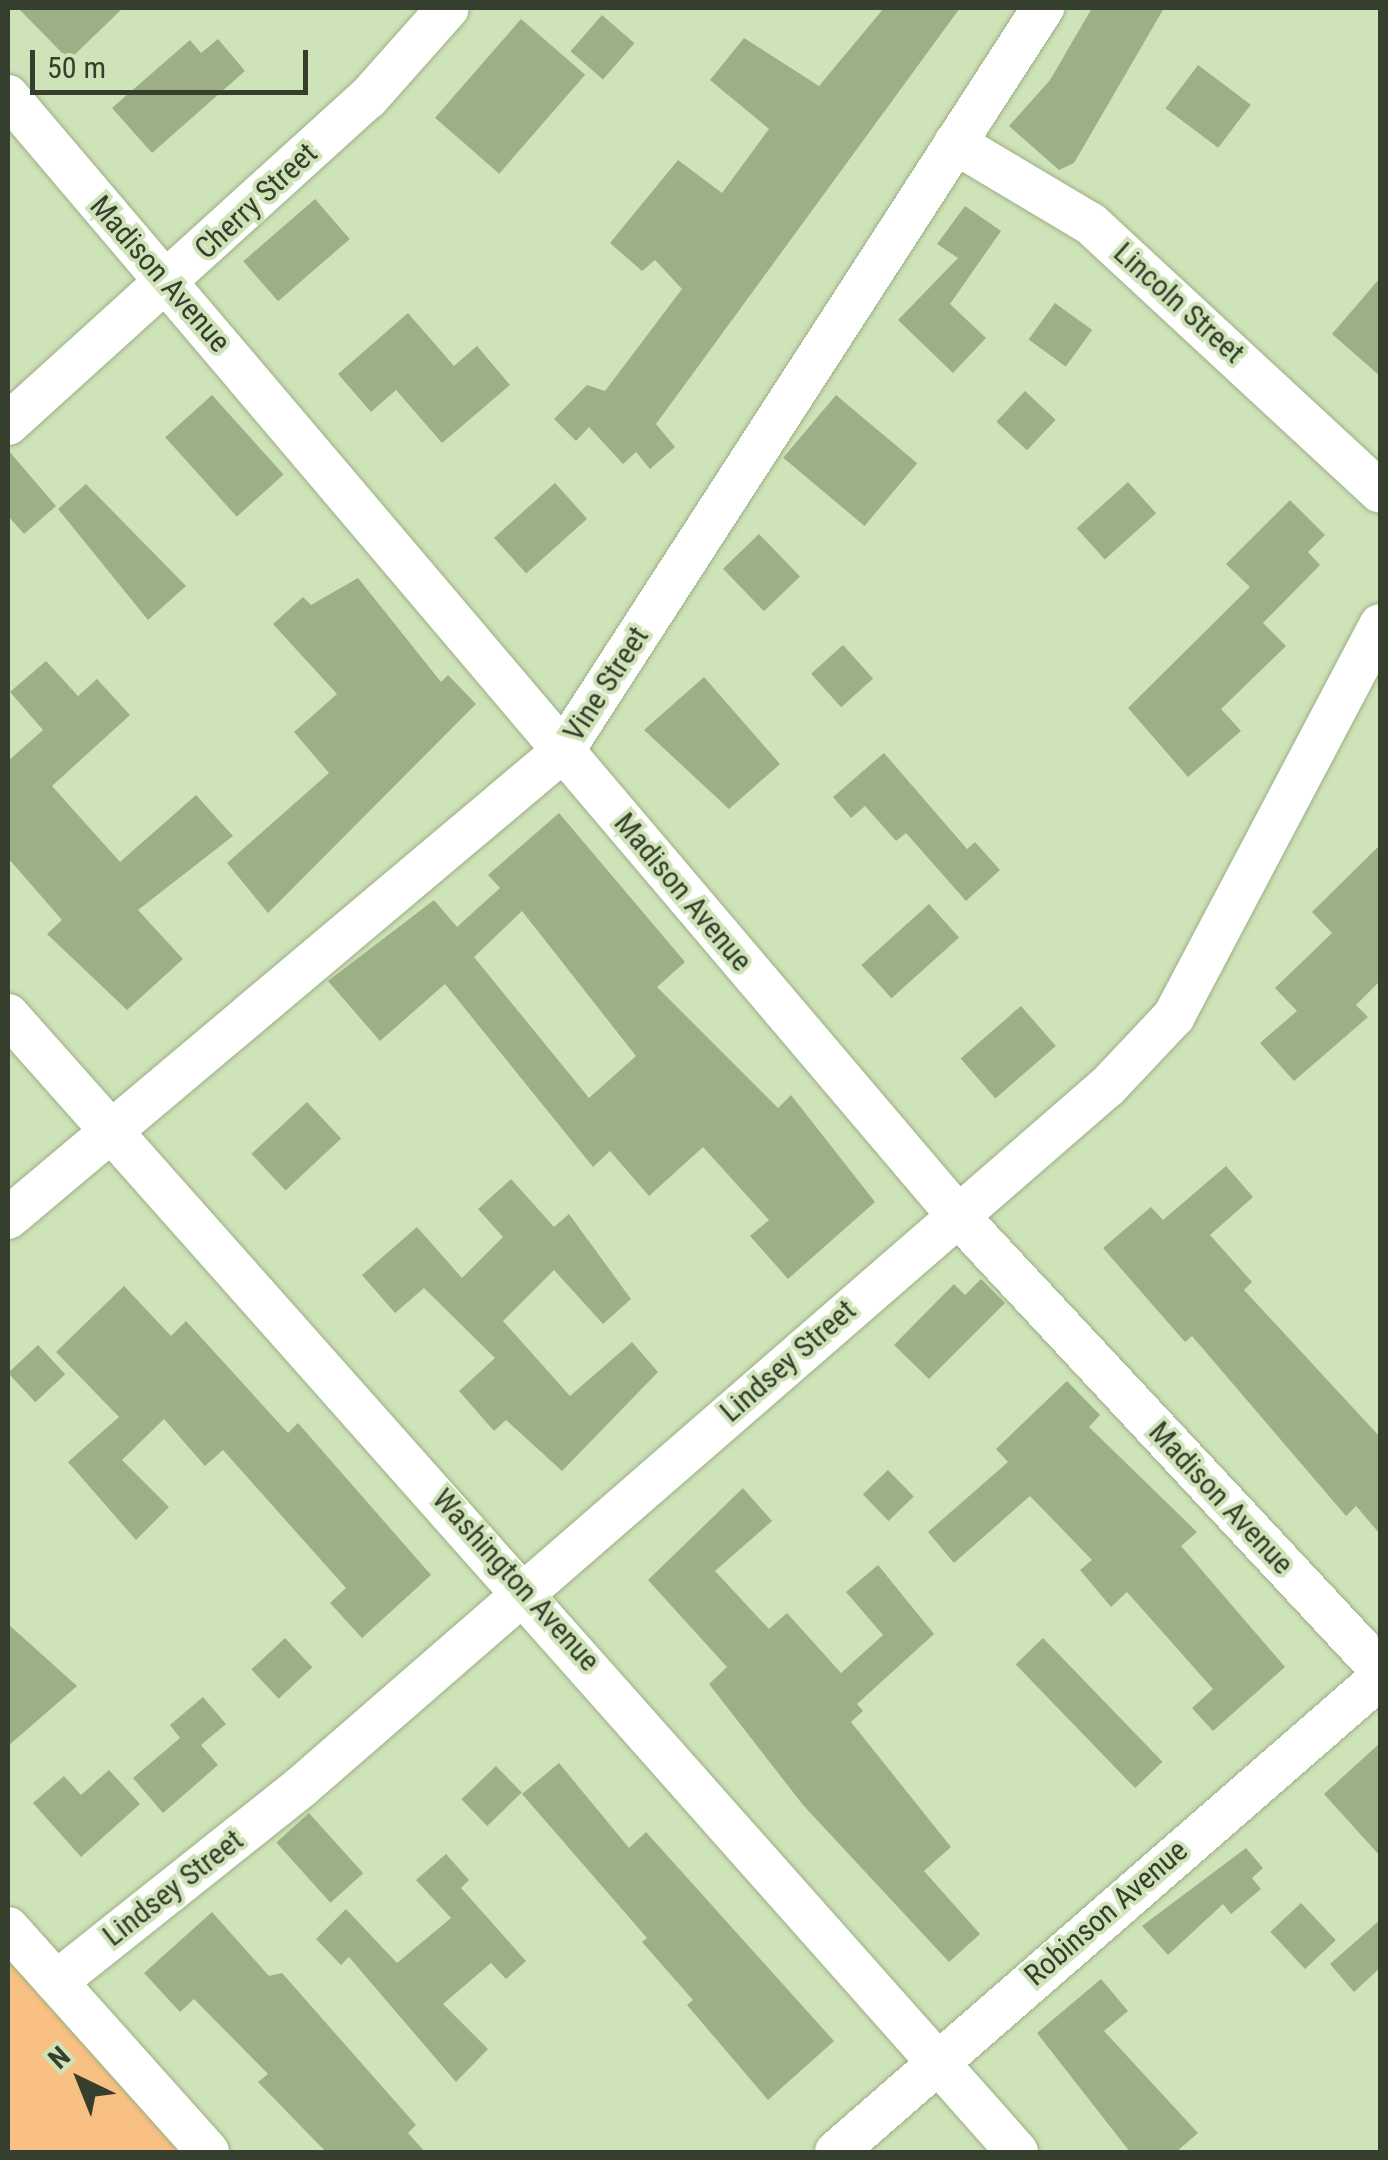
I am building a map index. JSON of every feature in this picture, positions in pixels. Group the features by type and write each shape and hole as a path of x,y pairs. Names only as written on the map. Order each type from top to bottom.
{"street":[{"name":"Cherry Street","path":"8,424 368,98 448,8"},
{"name":"Vine Street","path":"8,1218 104,1132 563,751 1043,8"},
{"name":"Madison Avenue","path":"8,96 958,1216 1380,1669"},
{"name":"Lincoln Street","path":"955,143 1090,224 1380,492"},
{"name":"Lindsey Street","path":"56,1982 528,1591 958,1216 1174,1016 1380,625"},
{"name":"Washington Avenue","path":"8,1014 104,1132 528,1591 1017,2152"},
{"name":"Robinson Avenue","path":"836,2152 935,2058 1380,1678"},
{"path":"8,1928 208,2152"}],"shaded area":[{"path":"8,1928 208,2152 8,2152"}],"building":[{"path":"18,8 123,8 69,60"},
{"path":"884,8 960,8 656,424 675,447 650,469 636,452 623,464 589,427 576,441 554,419 587,385 605,391 682,289 655,260 642,271 610,243 678,160 722,193 769,129 710,80 744,38 819,86"},
{"path":"1092,8 1164,8 1074,163 1059,170 1009,126 1050,80"},
{"path":"602,15 634,43 603,79 571,51"},
{"path":"521,19 585,75 499,174 435,118"},
{"path":"218,39 245,71 152,153 112,108 190,40 201,53"},
{"path":"1198,65 1251,105 1218,148 1166,108"},
{"path":"315,199 350,239 278,301 243,261"},
{"path":"965,206 1001,231 950,304 986,338 953,373 898,320 958,258 937,244"},
{"path":"1380,278 1380,376 1332,334"},
{"path":"1055,303 1092,330 1066,366 1029,339"},
{"path":"408,313 454,366 477,346 510,385 442,443 396,390 371,412 338,374"},
{"path":"1025,391 1056,420 1027,450 996,422"},
{"path":"212,395 284,475 237,517 165,437"},
{"path":"836,395 917,463 864,526 783,458"},
{"path":"8,450 56,506 24,534 8,516"},
{"path":"1128,482 1156,513 1105,559 1077,528"},
{"path":"555,483 587,519 526,574 494,538"},
{"path":"86,484 186,586 148,620 58,509"},
{"path":"1290,500 1325,535 1308,552 1320,565 1263,623 1286,646 1221,709 1241,731 1188,777 1128,708 1250,587 1226,564"},
{"path":"759,534 800,576 764,611 723,569"},
{"path":"358,578 441,682 448,675 476,704 268,913 227,863 329,773 294,732 337,694 273,624 303,597 311,605"},
{"path":"843,645 873,678 841,707 811,674"},
{"path":"46,661 78,696 97,679 130,715 52,786 120,862 196,795 233,836 138,910 183,959 127,1010 47,934 62,920 8,858 8,761 43,730 10,692"},
{"path":"704,677 780,764 729,809 644,730"},
{"path":"884,753 967,849 975,842 1000,870 966,901 906,833 896,841 865,806 851,818 833,797"},
{"path":"559,813 685,962 657,987 778,1108 791,1095 875,1202 788,1279 750,1236 769,1220 703,1147 649,1196 610,1151 593,1167 445,984 380,1041 328,981 434,900 457,927 500,888 488,875","holes":["522,911 636,1056 589,1098 474,957"]},
{"path":"1380,845 1380,981 1356,1005 1368,1017 1294,1081 1260,1043 1297,1011 1275,988 1332,933 1312,912"},
{"path":"929,904 959,937 891,998 861,965"},
{"path":"1021,1006 1056,1046 995,1098 961,1058"},
{"path":"307,1102 341,1139 286,1190 251,1154"},
{"path":"1226,1166 1253,1197 1210,1235 1252,1282 1244,1290 1380,1437 1380,1534 1356,1506 1346,1516 1192,1336 1185,1342 1103,1248 1151,1207 1163,1220"},
{"path":"511,1179 554,1227 569,1214 631,1299 603,1324 554,1270 503,1321 570,1396 632,1342 658,1372 562,1471 506,1420 494,1431 459,1391 495,1358 424,1288 395,1313 362,1275 417,1227 462,1278 503,1237 478,1209"},
{"path":"981,1279 1005,1303 929,1379 894,1345 954,1284 965,1295"},
{"path":"124,1286 171,1336 186,1321 288,1433 298,1423 431,1575 362,1638 330,1603 346,1588 223,1450 205,1466 164,1419 122,1460 169,1507 136,1540 68,1462 119,1417 56,1352"},
{"path":"38,1345 65,1374 35,1402 8,1373"},
{"path":"1067,1381 1100,1415 1089,1427 1197,1532 1181,1546 1285,1667 1213,1731 1192,1708 1213,1689 1127,1592 1111,1607 1080,1570 1092,1560 1030,1496 954,1563 928,1532 1008,1462 996,1449"},
{"path":"888,1470 914,1497 889,1521 863,1494"},
{"path":"743,1488 772,1521 715,1571 769,1629 787,1613 841,1673 883,1635 846,1592 878,1565 934,1634 857,1704 863,1711 851,1722 951,1847 924,1871 980,1934 949,1962 803,1805 709,1684 727,1667 648,1580"},
{"path":"8,1624 77,1686 8,1746"},
{"path":"285,1638 312,1667 279,1699 251,1669"},
{"path":"1043,1638 1162,1762 1135,1788 1016,1664"},
{"path":"203,1697 226,1724 201,1745 218,1765 163,1813 133,1778 180,1738 170,1725"},
{"path":"1380,1743 1380,1856 1324,1794"},
{"path":"559,1763 629,1848 646,1832 834,2041 768,2100 687,2005 693,2000 642,1942 647,1938 522,1794"},
{"path":"496,1766 522,1793 487,1826 461,1799"},
{"path":"109,1770 140,1804 81,1857 33,1803 64,1776 81,1795"},
{"path":"309,1813 363,1873 331,1903 276,1842"},
{"path":"1246,1848 1263,1868 1252,1878 1261,1889 1231,1914 1223,1904 1168,1955 1142,1926"},
{"path":"446,1854 469,1880 461,1888 526,1961 506,1979 491,1963 443,2004 488,2049 456,2082 349,1957 341,1965 316,1939 346,1909 397,1963 451,1918 416,1880"},
{"path":"1301,1903 1336,1940 1305,1969 1270,1932"},
{"path":"212,1912 269,1976 282,1973 416,2125 408,2133 425,2152 326,2152 258,2082 268,2074 194,1999 180,2012 144,1973"},
{"path":"1380,1920 1380,1968 1354,1992 1330,1964"},
{"path":"1101,1979 1128,2011 1104,2031 1198,2133 1176,2152 1130,2152 1037,2033"}]}
